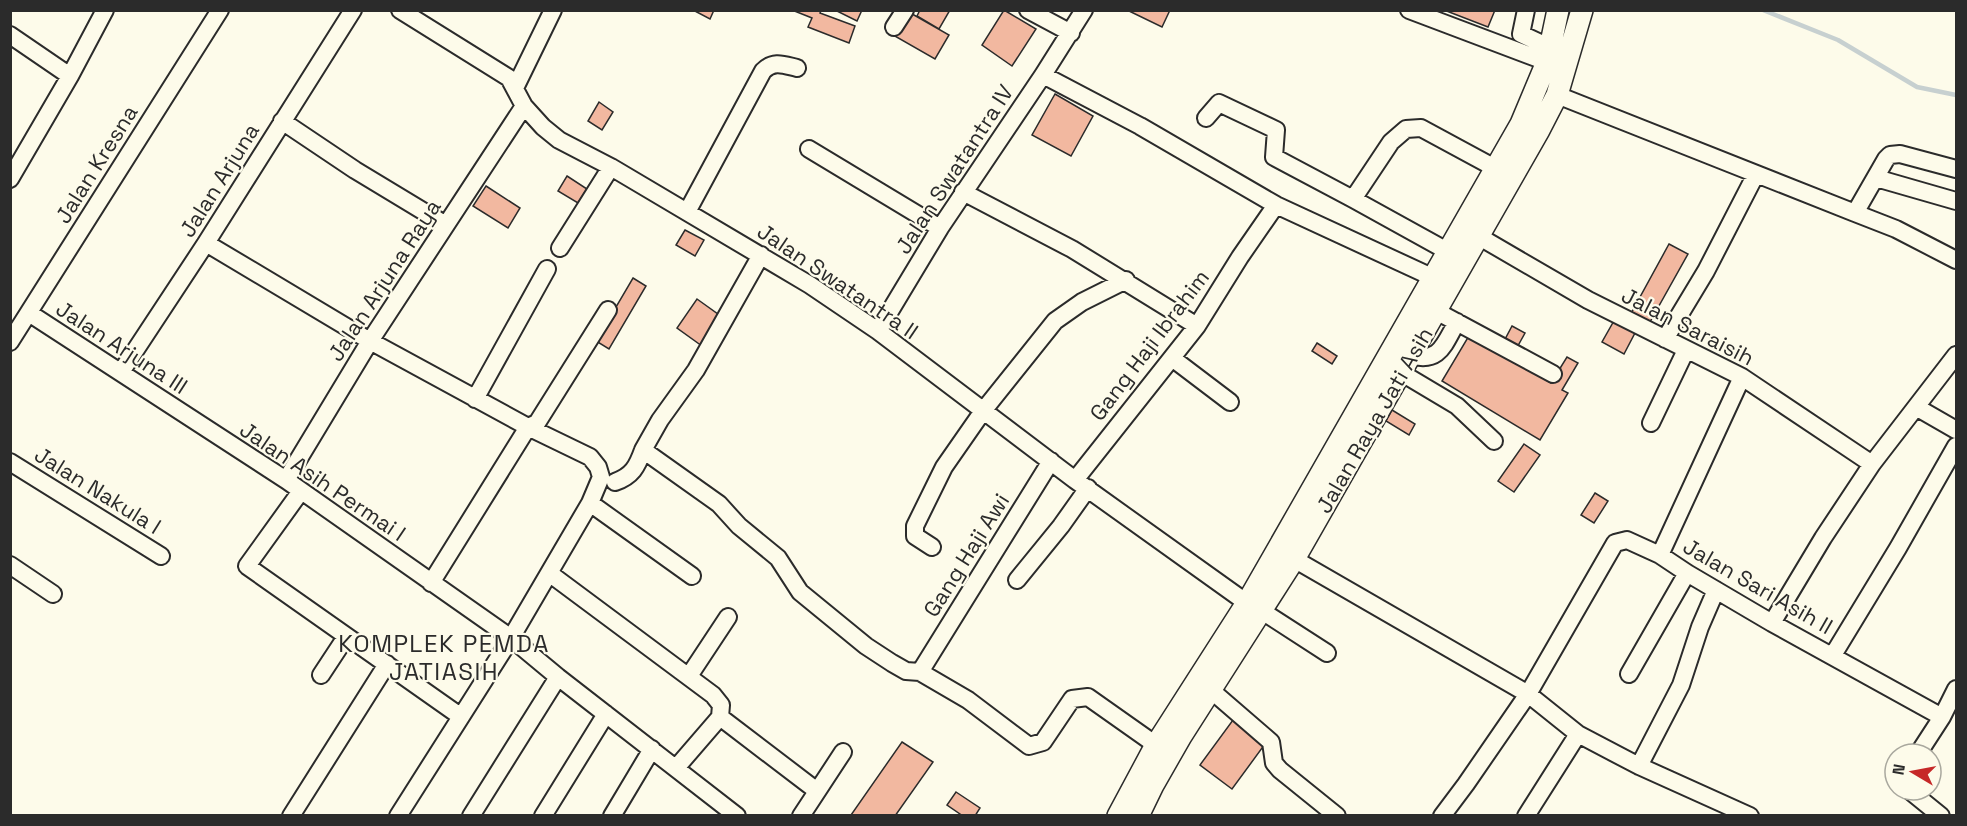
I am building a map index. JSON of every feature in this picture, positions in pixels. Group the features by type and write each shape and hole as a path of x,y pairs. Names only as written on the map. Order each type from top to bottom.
{"main road":[{"name":"Jalan Raya Jati Asih","path":"1118,816 1156,745 1254,607 1294,559 1410,362 1446,316 1457,257 1495,168 1521,124 1549,55 1558,10"},
{"name":"Jalan Raya Jati Asih","path":"1138,816 1170,756 1212,691 1254,607 1434,278 1478,236 1539,130 1557,95 1582,10"}],"street":[{"path":"10,179 70,76 105,10"},
{"name":"Jalan Kresna","path":"10,342 220,10"},
{"name":"Jalan Arjuna","path":"121,372 206,243 353,10"},
{"name":"Jalan Swatantra II","path":"400,10 509,78 524,106 543,127 560,140 611,167 810,285 878,331 1081,484 1254,607 1327,652"},
{"path":"514,88 553,10"},
{"path":"894,27 905,10"},
{"path":"1028,10 1071,33"},
{"name":"Jalan Swatantra IV","path":"878,331 963,192 1071,33 1084,10"},
{"path":"1409,10 1549,55"},
{"path":"1526,10 1521,33 1549,55"},
{"path":"10,35 70,76"},
{"path":"687,212 763,71 768,65 776,63 797,68"},
{"path":"1043,75 1140,126 1276,205 1434,278"},
{"path":"1557,95 1896,229 1956,260"},
{"path":"1206,118 1219,103 1276,130 1274,158 1457,257"},
{"name":"Jalan Arjuna Raya","path":"286,480 370,340 524,106"},
{"path":"282,121 355,170 446,225"},
{"path":"1353,199 1391,142 1406,129 1421,128 1495,168"},
{"path":"809,149 940,228"},
{"path":"1855,213 1886,159 1894,154 1956,169"},
{"path":"560,248 611,167"},
{"path":"1665,339 1706,271 1756,174"},
{"path":"1876,178 1956,201"},
{"path":"963,192 1072,249 1126,280 1197,326"},
{"name":"Gang Haji Ibrahim","path":"1017,580 1061,526 1081,484 1197,326 1240,256 1276,205"},
{"name":"Jalan Saraisih","path":"1478,236 1588,300 1742,377 1872,464"},
{"path":"206,243 475,399 590,457 598,467 601,477 590,503 511,638 398,816"},
{"path":"615,482 626,478 633,472 660,420 696,370 761,255"},
{"path":"475,399 548,269"},
{"path":"932,547 915,536 915,526 944,467 983,411 1055,321 1082,302 1126,280"},
{"path":"430,583 528,427 537,423 608,310"},
{"name":"Jalan Arjuna III","path":"29,312 189,418"},
{"path":"1446,316 1553,374"},
{"path":"1651,423 1686,350"},
{"path":"1772,623 1823,538 1872,464 1956,355"},
{"path":"1172,358 1230,402"},
{"path":"1410,362 1494,441"},
{"name":"Jalan Sari Asih II","path":"1742,377 1660,555 1772,623 1942,717"},
{"path":"1916,407 1956,430"},
{"name":"Jalan Asih Permai I","path":"189,418 286,480 511,638 737,816"},
{"path":"1833,655 1956,446"},
{"path":"643,450 719,504 739,526 778,558 800,592 866,646 897,666 920,672 968,700 1029,746 1043,742 1072,699 1088,697 1156,745"},
{"name":"Gang Haji Awi","path":"920,672 1051,461"},
{"name":"Jalan Nakula I","path":"10,462 161,556"},
{"path":"301,491 247,566 460,716"},
{"path":"590,503 692,576"},
{"path":"1442,816 1528,694 1615,543 1627,540 1660,555"},
{"path":"1294,559 1528,694 1578,734 1720,809 1750,816"},
{"path":"10,565 53,594"},
{"path":"549,573 689,676 713,695 721,705 720,717 676,768"},
{"path":"1629,674 1687,573"},
{"path":"1639,766 1681,685 1700,627 1716,590"},
{"path":"689,676 728,617"},
{"path":"321,675 346,637"},
{"path":"291,816 387,663"},
{"path":"471,816 558,677"},
{"path":"1926,742 1956,689"},
{"path":"1212,691 1271,742 1274,763 1280,770 1337,816"},
{"path":"543,816 606,714"},
{"path":"720,717 817,791"},
{"path":"1526,816 1578,734"},
{"path":"612,816 652,749"},
{"path":"801,816 843,752"},
{"path":"1924,802 1941,815"}],"building":[{"path":"693,10 714,10 710,19"},
{"path":"792,10 821,10 820,13 855,26 849,43 808,27 812,18"},
{"path":"835,10 862,10 857,21"},
{"path":"920,10 950,10 939,29 917,16"},
{"path":"1004,10 1036,29 1012,66 982,45"},
{"path":"1127,10 1170,10 1162,27"},
{"path":"1444,10 1495,10 1488,27"},
{"path":"907,11 949,35 935,59 893,35"},
{"path":"1055,94 1093,116 1071,156 1032,135"},
{"path":"599,102 613,112 602,130 588,121"},
{"path":"567,176 587,189 578,203 558,191"},
{"path":"486,186 520,208 508,228 473,206"},
{"path":"685,230 704,240 695,256 676,245"},
{"path":"1669,244 1688,254 1646,329 1628,319"},
{"path":"633,278 646,286 609,349 596,341"},
{"path":"697,299 722,317 702,346 677,328"},
{"path":"1615,319 1636,331 1624,354 1602,342"},
{"path":"1512,326 1525,333 1515,351 1502,345"},
{"path":"1470,334 1551,383 1567,357 1578,363 1562,390 1568,393 1540,440 1442,381"},
{"path":"1317,343 1337,356 1332,364 1312,351"},
{"path":"1392,410 1415,424 1409,435 1386,421"},
{"path":"1524,444 1540,455 1514,492 1498,481"},
{"path":"1595,493 1608,501 1594,523 1581,515"},
{"path":"1233,720 1265,744 1232,789 1200,765"},
{"path":"902,742 933,762 895,816 851,815"},
{"path":"956,792 980,808 975,816 963,816 947,805"}],"waterway":[{"path":"1763,10 1838,40 1917,87 1956,95"}],"district":[{"name":"KOMPLEK PEMDA JATIASIH","path":"444,657"}]}
